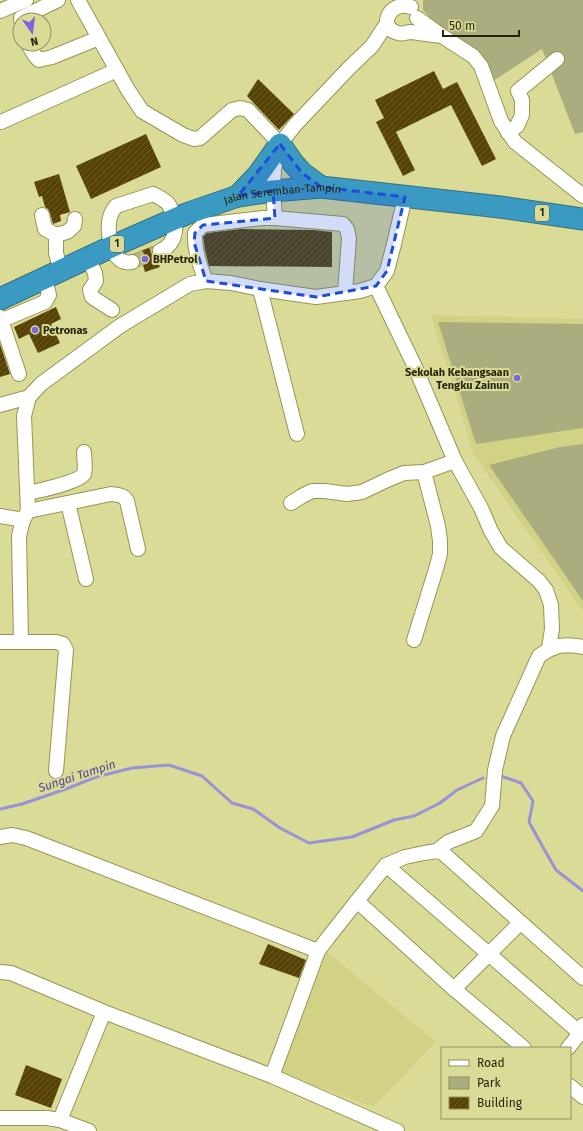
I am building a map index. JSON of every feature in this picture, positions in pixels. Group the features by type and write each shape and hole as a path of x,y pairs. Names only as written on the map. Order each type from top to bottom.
{"highway":[{"path":"238,196 258,175 280,144 302,173 321,187"},
{"name":"Jalan Seremban-Tampin","path":"0,298 186,214 238,196 273,191 321,187 500,207 583,219"}],"street":[{"path":"0,11 26,0"},
{"path":"33,12 58,0"},
{"path":"78,0 142,111 183,135 200,138 232,110 240,108 248,110 280,144"},
{"path":"442,36 393,31 387,22 388,13 396,3 412,8 442,36 473,56 481,66 501,121 508,133 516,142 582,193"},
{"path":"372,46 403,33 415,26 412,8"},
{"path":"275,218 273,191 274,169 280,144 295,125 372,46 387,22"},
{"path":"33,52 39,60 52,57 99,38"},
{"path":"508,133 517,126 522,115 522,100 518,91 557,59"},
{"path":"1,122 117,70"},
{"path":"132,262 128,263 118,259 111,247 109,232 110,216 116,206 153,194 168,203 175,219 176,231 167,248 160,251"},
{"path":"21,642 18,536 26,515 28,493 24,416 29,397 41,384 120,326 190,284 206,281 231,282 260,289 316,297 360,291 376,286 387,271 405,197"},
{"path":"42,215 46,229 56,235 67,232 74,226 75,219"},
{"path":"206,281 194,242 194,233 203,225 275,218 343,224 347,229 349,238 345,293"},
{"path":"19,374 0,320 45,302 49,295 56,252 56,235"},
{"path":"88,258 95,273 96,281 90,290 92,297 112,310"},
{"path":"376,286 416,367 455,461 481,508 491,531 501,548 539,581 546,590 551,605 552,629 549,648"},
{"path":"260,289 297,434"},
{"path":"0,405 29,397"},
{"path":"28,493 70,482 82,476 84,472 84,452"},
{"path":"291,503 312,491 354,494 362,492 404,473 424,472 455,461"},
{"path":"414,640 440,554 438,526 424,472"},
{"path":"0,516 26,515 68,503 111,494 121,495 127,501 138,549"},
{"path":"68,503 86,579"},
{"path":"0,642 56,642 63,644 66,650 56,771"},
{"path":"437,851 448,842 476,831 492,806 495,770 503,736 539,656 549,648 564,645 583,647"},
{"path":"0,837 12,835 26,838 318,951"},
{"path":"272,1076 318,951 386,865 405,858 437,851 444,853 520,923 583,978"},
{"path":"386,865 489,955 581,1029 569,1047"},
{"path":"357,900 454,989 523,1047"},
{"path":"454,989 520,923"},
{"path":"0,972 11,973 104,1012 272,1076 397,1131"},
{"path":"51,1123 104,1012"},
{"path":"571,1087 583,1097"},
{"path":"0,1118 51,1123 89,1131"}],"highlighted area":[{"path":"280,144 302,173 321,187 405,197 387,271 376,286 316,297 206,281 194,242 195,233 203,225 275,218 273,191 238,196"}],"shaded area":[{"name":"Sekolah Kebangsaan Tengku Zainun","path":"431,315 583,319 583,611 474,455"},
{"path":"327,952 436,1042 373,1107 280,1073"}],"green space":[{"path":"423,0 583,0 583,132 575,134 542,49 490,83 423,10"},
{"name":"Sekolah Kebangsaan Tengku Zainun","path":"438,322 583,324 583,428 476,444"},
{"path":"583,444 583,601 489,465 560,447"}],"building":[{"path":"434,71 443,89 457,82 496,159 482,166 451,105 396,132 415,170 403,176 376,122 384,118 375,100"},
{"path":"258,79 294,114 279,130 247,96"},
{"path":"146,134 161,167 91,199 76,166"},
{"path":"59,174 70,212 60,215 61,221 53,224 50,213 45,207 42,196 39,197 34,182"},
{"path":"241,229 313,230 332,232 332,267 209,266 203,237 207,233"},
{"name":"BHPetrol","path":"153,246 152,255 159,259 157,260 160,267 145,272 143,265 139,267 139,257 133,254"},
{"name":"Petronas","path":"56,307 61,319 51,324 60,343 38,353 29,334 19,339 14,327"},
{"path":"0,344 10,374 0,377"},
{"path":"268,944 306,960 299,978 259,964"},
{"path":"26,1065 62,1079 51,1108 15,1095"}],"waterway":[{"name":"Sungai Tampin","path":"0,809 22,804 96,777 132,768 169,765 202,776 232,803 253,809 280,828 309,843 352,837 394,820 414,816 440,803 457,790 483,778"},
{"name":"Sungai Tampin","path":"501,776 521,783 533,801 529,822 556,870 583,891"}],"tunnel":[{"path":"132,262 160,251"}],"place":[{"name":"BHPetrol","path":"145,259"},
{"name":"Petronas","path":"35,330"},
{"name":"Sekolah Kebangsaan Tengku Zainun","path":"517,378"}]}
